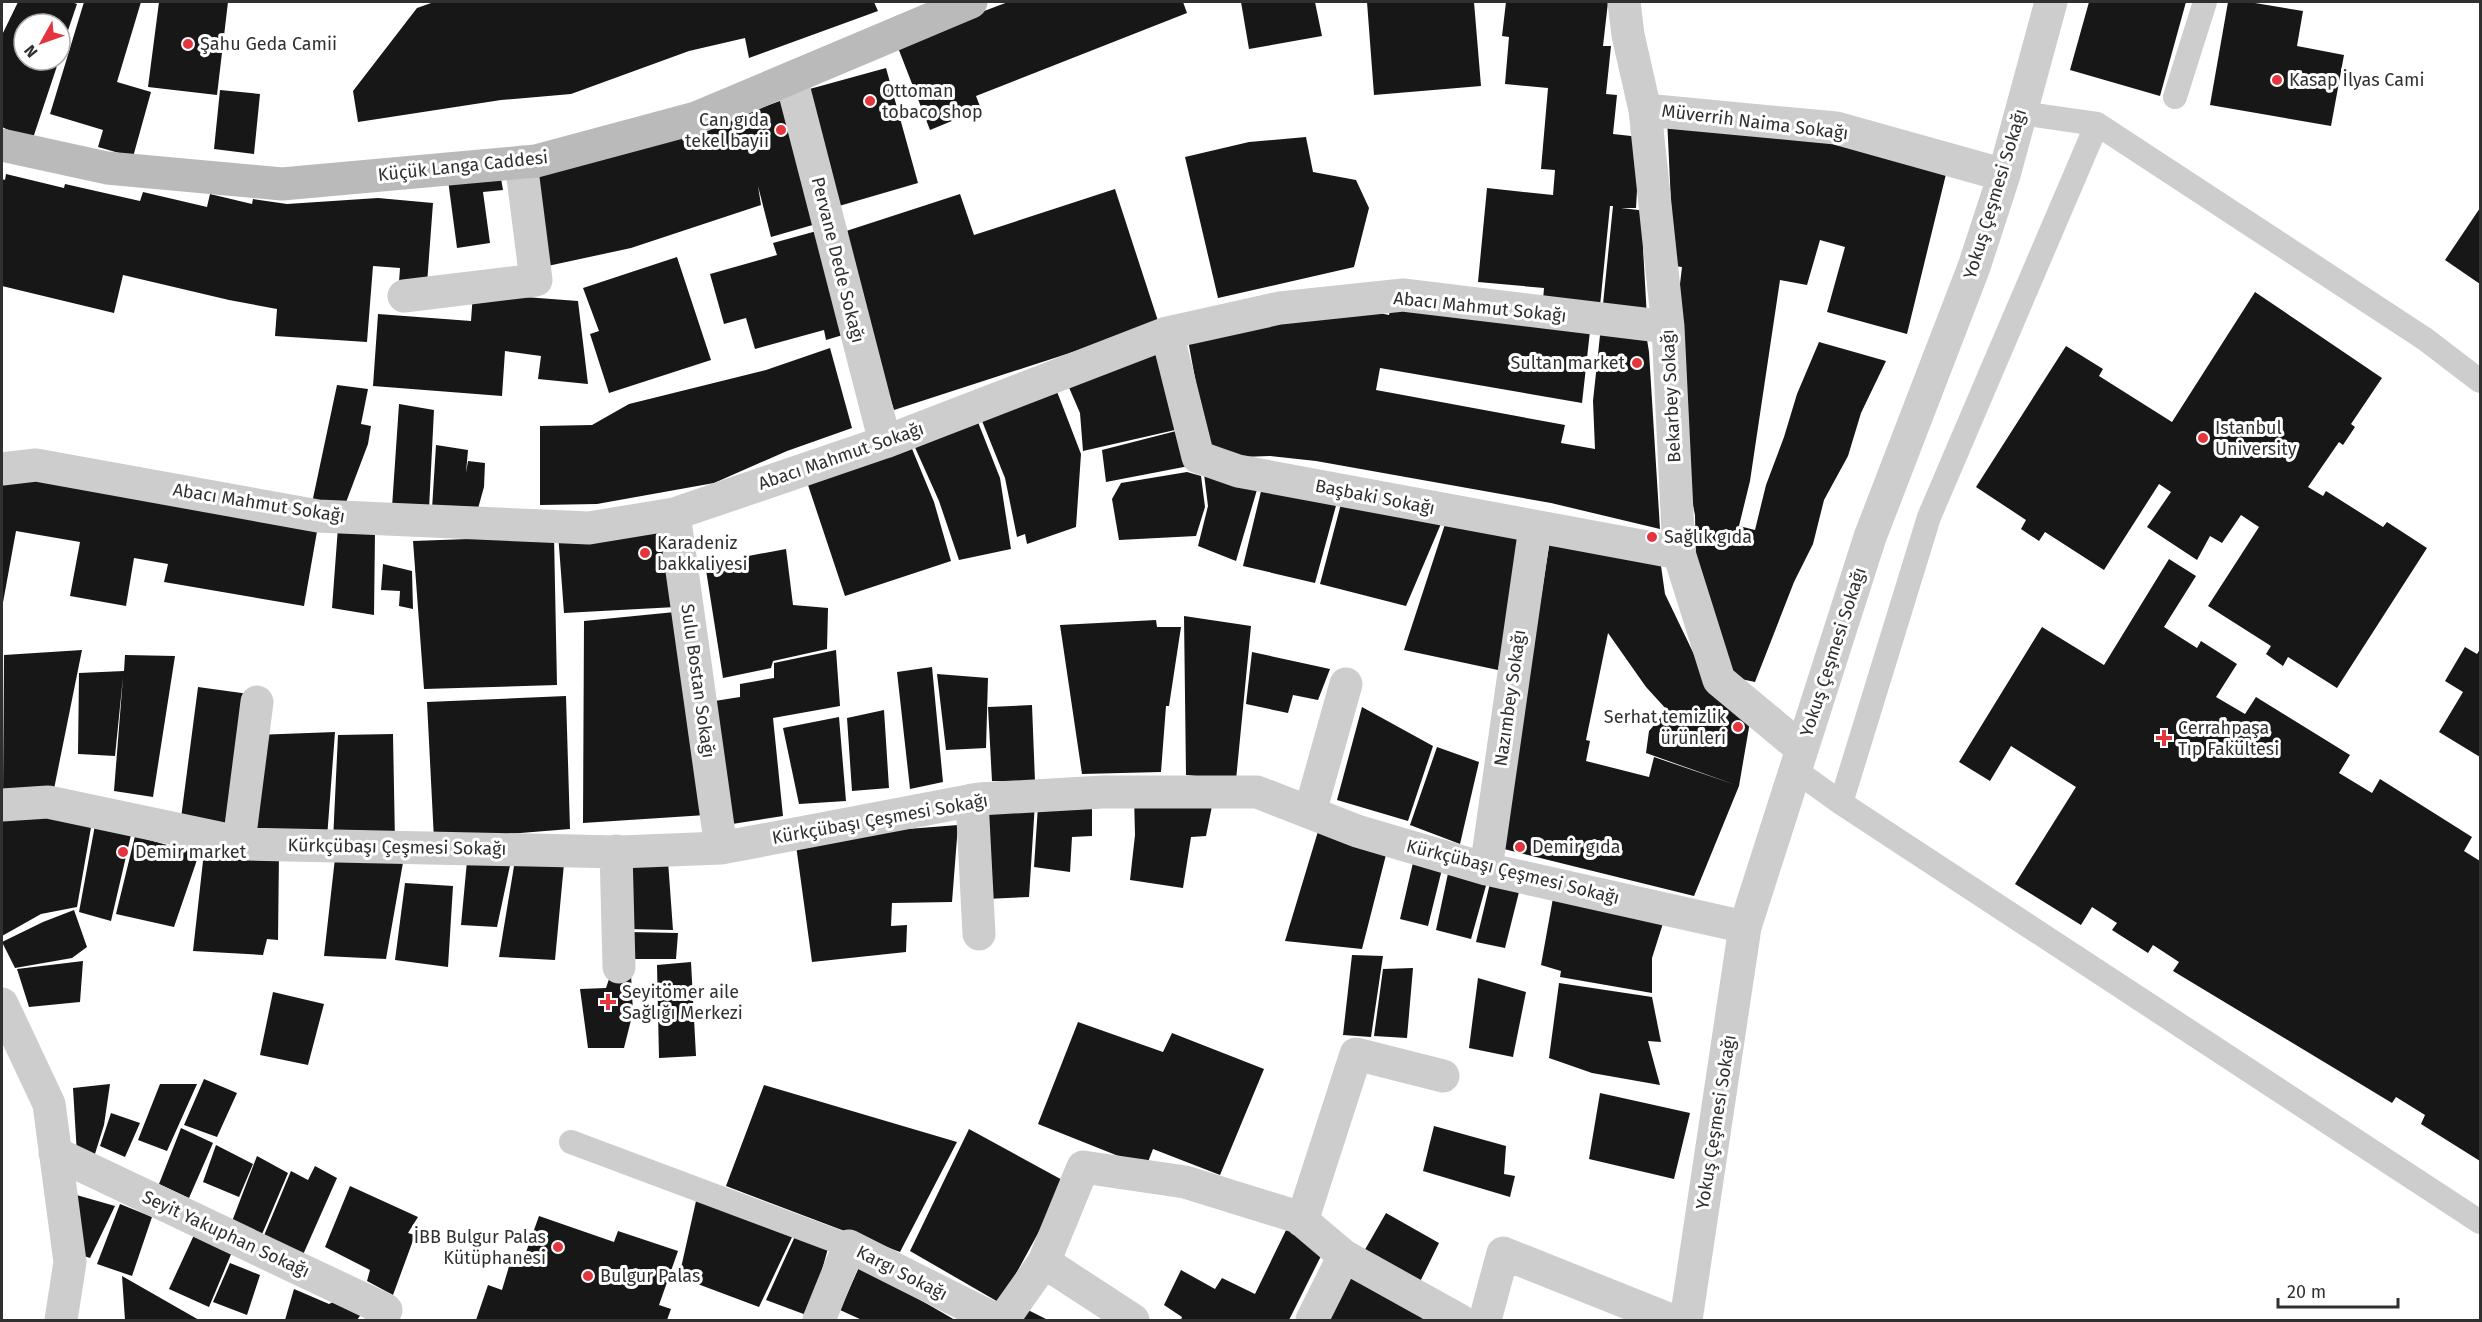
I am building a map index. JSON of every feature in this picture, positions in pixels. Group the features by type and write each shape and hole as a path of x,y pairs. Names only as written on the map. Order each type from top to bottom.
{"street":[{"name":"Küçük Langa Caddesi","path":"2,146 107,168 282,184 536,161 696,118 971,2"},
{"name":"Bekarbey Sokağı","path":"1624,2 1628,35 1645,110 1668,327 1679,553 1719,680 1799,759"},
{"name":"Yokuş Çeşmesi Sokağı","path":"1686,1320 1745,927 1870,537 1974,267 2004,175 2051,2"},
{"name":"Pervane Dede Sokağı","path":"791,78 885,442"},
{"name":"Müverrih Naima Sokağı","path":"1645,110 1836,128 2004,175"},
{"path":"404,296 536,280 521,162"},
{"name":"Abacı Mahmut Sokağı","path":"2,469 36,465 318,516 589,528 674,514 885,442 1167,333 1280,308 1403,295 1668,327"},
{"name":"Başbaki Sokağı","path":"1167,333 1198,457 1238,471 1679,553"},
{"name":"Sulu Bostan Sokağı","path":"674,514 721,848"},
{"name":"Nazımbey Sokağı","path":"1486,869 1535,528"},
{"path":"1310,812 1346,684"},
{"path":"239,842 257,702"},
{"name":"Kürkçübaşı Çeşmesi Sokağı","path":"2,805 48,802 239,842 616,851 721,848 972,800 1103,792 1257,792 1357,831 1486,869 1745,927"},
{"path":"972,800 979,934"},
{"path":"616,851 619,967"},
{"path":"2,1004 49,1104 70,1262 61,1320"},
{"path":"1302,1221 1356,1054 1443,1076"},
{"name":"Seyit Yakuphan Sokağı","path":"55,1152 386,1310 381,1320"},
{"path":"1003,1320 1044,1262 1083,1167 1185,1182 1298,1216 1344,1256 1459,1320"},
{"name":"Kargı Sokağı","path":"819,1320 849,1246 996,1320"},
{"path":"1485,1320 1503,1253 1671,1320"},
{"path":"1312,1320 1344,1256"},
{"path":"1044,1262 1133,1320"}],"lane":[{"path":"2175,97 2205,2"},
{"path":"2020,113 2097,124 2425,339 2481,381"},
{"path":"1841,803 1929,518 2097,124"},
{"path":"1799,759 1841,803 2481,1222"},
{"path":"572,1142 849,1246"}],"building":[{"path":"18,2 72,2 77,4 72,19 72,12 13,12"},
{"path":"84,2 141,2 117,82 151,92 133,157 98,147 103,130 50,114 63,72 72,72 72,42"},
{"name":"Şahu Geda Camii","path":"159,2 228,2 217,95 148,87"},
{"path":"434,2 874,2 878,11 749,58 745,38 689,51 571,94 501,100 358,122 353,91 417,8"},
{"path":"1008,2 1183,2 1187,13 976,96 981,109 930,130 895,40 947,25"},
{"path":"1241,2 1315,2 1322,36 1249,49"},
{"path":"1367,2 1474,2 1481,86 1374,95"},
{"path":"1506,2 1608,2 1603,46 1611,46 1606,94 1617,95 1613,134 1640,137 1636,208 1621,208 1647,211 1643,248 1647,318 1602,314 1613,206 1610,206 1600,306 1543,300 1544,288 1478,282 1487,188 1553,195 1555,170 1541,169 1548,88 1505,84 1509,37 1502,36"},
{"path":"2089,2 2186,2 2160,96 2070,70"},
{"name":"Kasap İlyas Cami","path":"2228,2 2249,2 2303,11 2297,46 2344,55 2331,126 2210,105"},
{"path":"12,14 12,72 55,72 32,141 2,127 2,35"},
{"path":"886,68 918,183 839,206 806,90"},
{"path":"220,90 260,94 254,154 214,149"},
{"path":"788,98 823,222 771,237 758,186 761,205 631,248 543,267 530,168 742,115"},
{"path":"1667,118 1830,140 1948,166 1907,334 1827,312 1845,247 1820,240 1807,285 1780,280 1750,481 1739,526 1755,530 1766,485 1797,394 1819,342 1886,361 1861,413 1848,456 1824,500 1813,544 1794,582 1755,682 1722,675 1696,562 1695,515 1686,471 1676,318 1682,267 1674,266"},
{"path":"1306,137 1313,172 1356,180 1369,208 1354,267 1218,298 1185,157 1249,142"},
{"path":"500,173 503,190 483,192 490,243 457,248 448,180"},
{"path":"6,174 64,188 65,184 140,201 143,192 207,207 210,194 252,204 253,199 287,204 378,198 433,203 427,284 399,282 400,268 373,266 367,342 275,336 277,309 123,275 114,313 2,286 2,179 5,180"},
{"path":"1115,189 1159,324 894,410 837,234 960,194 974,235"},
{"path":"2480,208 2480,284 2445,260"},
{"path":"824,229 853,332 826,340 824,330 755,349 746,318 724,324 710,274 777,255 773,243"},
{"path":"677,257 711,360 609,393 590,334 599,331 583,288"},
{"path":"2255,292 2382,378 2351,424 2355,427 2343,445 2339,442 2308,487 2323,496 2326,491 2383,527 2387,522 2427,548 2337,688 2288,657 2283,666 2266,654 2271,646 2208,606 2259,527 2241,515 2222,543 2210,536 2197,560 2147,527 2171,492 2159,484 2104,570 2045,532 2039,541 2021,529 2026,520 1976,487 2066,346 2103,369 2099,376 2172,422"},
{"path":"473,293 578,301 588,384 538,379 541,356 505,351 502,396 373,386 378,314 471,321"},
{"path":"1343,306 1389,315 1391,307 1591,322 1582,403 1380,368 1376,390 1565,425 1561,443 1595,449 1593,401 1601,326 1646,333 1660,529 1551,503 1316,461 1270,456 1210,458 1187,335"},
{"path":"830,348 852,428 787,451 714,483 597,504 540,505 540,426 592,425 629,404 766,370"},
{"path":"1158,351 1175,430 1083,451 1080,413 1064,376"},
{"path":"337,385 368,389 361,424 371,426 368,444 345,505 312,503"},
{"path":"1056,389 1081,454 1076,527 1027,544 1025,534 1017,537 1005,478 980,416"},
{"path":"399,404 434,410 429,509 392,507"},
{"path":"976,417 1000,478 1011,549 959,560 939,501 913,443"},
{"path":"1180,430 1189,466 1106,482 1102,450"},
{"path":"910,444 934,502 951,561 845,596 808,485"},
{"path":"436,445 468,450 466,473 468,461 485,463 484,487 477,512 432,509"},
{"path":"1187,472 1201,476 1205,507 1196,536 1119,540 1112,499 1121,483"},
{"path":"1204,474 1259,483 1236,561 1198,546 1208,506"},
{"path":"25,477 319,520 304,606 164,582 168,564 134,558 126,606 70,596 80,542 16,531 2,608 2,479"},
{"path":"1263,483 1337,502 1315,583 1243,566"},
{"path":"1342,500 1443,519 1406,606 1320,584"},
{"path":"1447,518 1525,534 1498,670 1404,650"},
{"path":"338,527 375,531 374,615 332,608"},
{"path":"672,529 676,607 564,613 558,533"},
{"path":"554,536 557,685 424,689 413,541"},
{"path":"1550,540 1660,559 1665,594 1702,671 1752,710 1739,786 1694,896 1492,846 1521,725","holes":["1608,633 1646,687 1667,710 1649,731 1646,753 1736,785 1654,757 1649,777 1586,761 1590,741 1586,740"]},
{"path":"786,549 793,605 828,608 827,649 773,661 771,668 723,678 706,570 743,557"},
{"path":"2169,559 2196,576 2164,627 2197,648 2201,641 2237,664 2216,697 2245,714 2256,697 2350,755 2339,773 2372,793 2380,779 2472,837 2464,851 2480,861 2480,1161 2421,1124 2425,1115 2396,1097 2392,1103 2173,971 2179,962 2153,945 2148,953 2112,930 2117,923 2092,907 2081,925 2015,884 2076,787 2011,746 1990,781 1959,762 2042,627 2104,665"},
{"path":"383,564 412,571 413,609 399,606 400,591 381,590"},
{"path":"685,611 706,815 583,823 584,621"},
{"path":"1184,616 1251,626 1236,780 1186,775"},
{"path":"1156,620 1157,627 1181,627 1169,706 1166,706 1161,772 1082,774 1060,625"},
{"path":"2465,647 2477,654 2480,649 2480,757 2439,732 2463,692 2445,681"},
{"path":"82,650 53,794 3,795 4,655"},
{"path":"836,650 840,706 773,718 783,816 726,825 702,703 740,697 740,684 774,678 774,663"},
{"path":"1252,652 1330,669 1318,700 1293,695 1288,713 1246,704"},
{"path":"125,655 175,656 153,797 114,791 123,677 115,756 78,754 79,673 124,671"},
{"path":"932,667 943,782 910,789 897,672"},
{"path":"937,674 988,678 986,748 946,750"},
{"path":"198,687 256,695 234,832 181,818"},
{"path":"566,696 570,829 434,840 427,702"},
{"path":"1032,705 1035,782 992,781 988,707"},
{"path":"1362,707 1433,746 1408,821 1337,800"},
{"path":"884,710 889,788 852,791 847,718"},
{"path":"839,717 846,801 799,804 783,728"},
{"path":"335,732 327,838 253,835 255,735"},
{"path":"393,734 395,842 333,841 338,735"},
{"path":"1437,747 1479,762 1460,844 1410,825"},
{"path":"1134,795 1213,801 1206,836 1191,837 1183,888 1130,880 1135,835"},
{"path":"1035,803 1029,897 986,899 982,809"},
{"path":"1038,806 1092,807 1092,836 1072,837 1070,872 1034,867"},
{"path":"93,816 77,907 41,914 2,936 2,817"},
{"path":"95,825 131,835 111,921 79,912"},
{"path":"958,825 952,902 892,903 891,926 907,925 906,952 812,962 795,838"},
{"path":"1319,828 1388,847 1362,949 1285,941"},
{"path":"135,836 199,854 174,927 116,914"},
{"path":"204,852 231,855 279,852 278,940 267,939 263,955 193,951"},
{"path":"565,853 555,960 499,957 516,854"},
{"path":"1415,854 1444,861 1428,926 1400,919"},
{"path":"512,856 497,927 461,925 467,861"},
{"path":"404,857 386,959 324,956 335,858"},
{"path":"621,859 668,861 673,930 628,929"},
{"path":"1450,864 1489,875 1471,939 1436,930"},
{"path":"1492,875 1521,884 1505,948 1476,942"},
{"path":"405,883 453,886 448,967 395,960"},
{"path":"1553,898 1665,917 1652,958 1652,993 1560,977 1561,971 1541,965"},
{"path":"74,910 87,947 72,958 15,968 2,942"},
{"path":"629,932 678,933 676,959 626,959"},
{"path":"1352,955 1383,956 1371,1037 1343,1035"},
{"path":"83,961 80,1002 29,1007 17,969"},
{"path":"691,962 696,1056 659,1058 657,965"},
{"path":"1413,968 1407,1038 1374,1036 1383,969"},
{"path":"611,973 631,975 633,1012 624,1048 588,1048 580,989 606,988"},
{"path":"1478,978 1526,992 1513,1057 1469,1048"},
{"path":"1559,983 1652,997 1661,1042 1648,1041 1660,1085 1592,1073 1549,1058"},
{"path":"273,992 324,1004 308,1065 260,1055"},
{"path":"1078,1022 1163,1052 1172,1033 1264,1069 1220,1175 1153,1149 1146,1167 1038,1124"},
{"path":"204,1079 237,1093 217,1137 184,1125"},
{"path":"110,1084 104,1125 94,1157 77,1155 73,1088"},
{"path":"160,1084 197,1084 167,1151 138,1140"},
{"path":"764,1085 957,1142 900,1252 726,1186"},
{"path":"1600,1093 1690,1113 1674,1179 1589,1159"},
{"path":"111,1113 140,1123 125,1157 100,1146"},
{"path":"1434,1126 1506,1146 1504,1174 1515,1176 1510,1197 1423,1171"},
{"path":"181,1128 213,1143 189,1198 159,1184"},
{"path":"969,1129 1066,1182 1000,1303 910,1251"},
{"path":"216,1145 253,1164 239,1197 203,1182"},
{"path":"257,1156 288,1173 260,1239 231,1224"},
{"path":"315,1166 337,1178 298,1266 260,1245 291,1171 308,1180"},
{"path":"350,1186 418,1217 408,1233 415,1235 393,1295 367,1281 370,1270 325,1247"},
{"path":"73,1194 115,1206 90,1258 69,1251"},
{"path":"696,1201 794,1233 759,1307 679,1277"},
{"path":"120,1204 152,1217 132,1276 97,1264"},
{"path":"1386,1213 1439,1243 1415,1292 1359,1260"},
{"name":"Bulgur Palas","path":"539,1216 614,1242 618,1231 678,1251 659,1305 671,1309 667,1320 476,1320 488,1285 502,1290 510,1263 521,1266"},
{"path":"1289,1224 1326,1246 1289,1320 1181,1320 1182,1317 1164,1305 1181,1270 1215,1289 1222,1278 1255,1294"},
{"path":"796,1234 829,1245 809,1316 766,1300"},
{"path":"194,1235 232,1252 209,1307 169,1289"},
{"path":"230,1263 260,1275 247,1315 213,1302"},
{"path":"1348,1263 1428,1309 1422,1320 1320,1320"},
{"path":"860,1265 955,1320 862,1320 840,1310"},
{"path":"122,1276 199,1320 125,1320"},
{"path":"294,1289 329,1304 335,1301 362,1313 357,1320 285,1320"},
{"path":"1026,1309 1048,1320 1017,1320"}],"place":[{"name":"Şahu Geda Camii","path":"188,44"},
{"name":"Kasap İlyas Cami","path":"2277,80"},
{"name":"Ottoman tobaco shop","path":"870,101"},
{"name":"Can gıda tekel bayii","path":"781,130"},
{"name":"Sultan market","path":"1637,363"},
{"name":"Istanbul University","path":"2203,438"},
{"name":"Sağlık gıda","path":"1652,537"},
{"name":"Karadeniz bakkaliyesi","path":"645,553"},
{"name":"Serhat temizlik ürünleri","path":"1738,727"},
{"name":"Cerrahpaşa Tıp Fakültesi","path":"2164,738"},
{"name":"Demir gıda","path":"1520,847"},
{"name":"Demir market","path":"123,852"},
{"name":"Seyitömer aile Sağlığı Merkezi","path":"608,1002"},
{"name":"İBB Bulgur Palas Kütüphanesi","path":"558,1247"},
{"name":"Bulgur Palas","path":"588,1276"}]}
